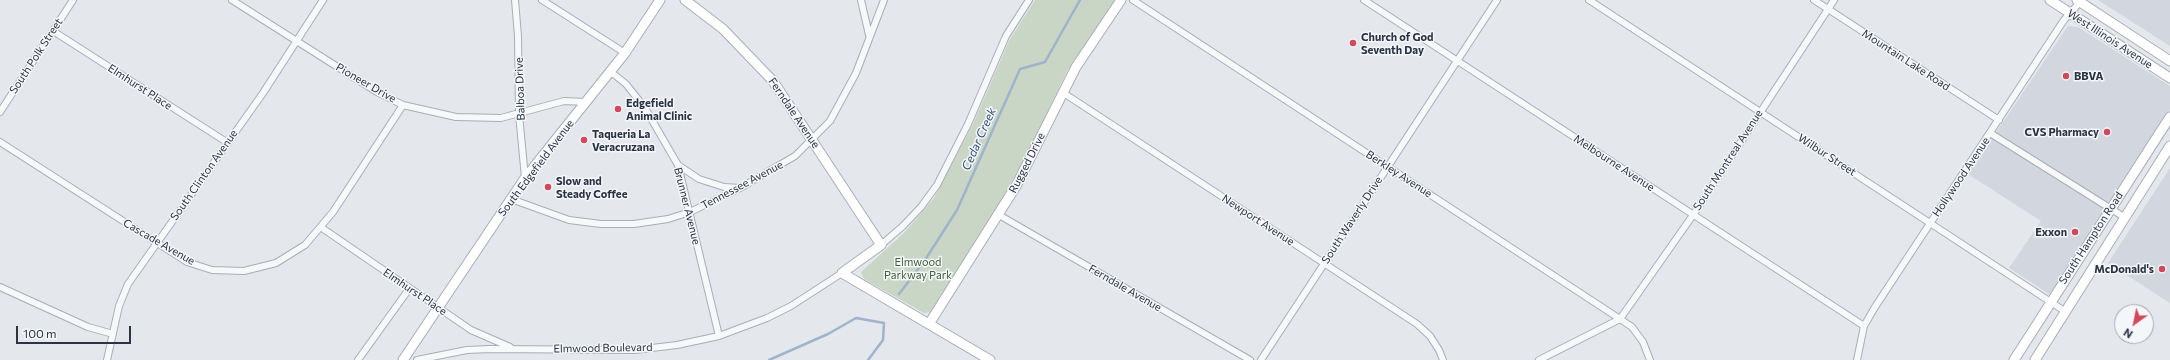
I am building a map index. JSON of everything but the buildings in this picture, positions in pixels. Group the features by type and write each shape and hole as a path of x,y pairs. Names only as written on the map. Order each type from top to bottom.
{"street":[{"name":"South Polk Street","path":"0,112 73,0"},
{"name":"Pioneer Drive","path":"232,0 377,92 403,105 456,117 501,118 564,102 586,102"},
{"name":"South Clinton Avenue","path":"107,360 123,294 156,243 228,143 323,0"},
{"name":"Balboa Drive","path":"515,0 518,36 520,114 525,178"},
{"path":"542,0 625,53"},
{"name":"South Edgefield Avenue","path":"403,360 525,178 611,72 660,0"},
{"name":"Ferndale Avenue","path":"685,0 724,29 758,63 785,97 881,245"},
{"path":"861,0 869,35"},
{"name":"Tennessee Avenue","path":"511,200 569,220 601,224 634,224 668,219 690,212 740,188 795,156 830,121 856,73 883,0"},
{"path":"990,360 842,274 881,245 916,212 937,184 968,124 1006,36 1028,0"},
{"name":"Rugged Drive","path":"929,324 999,215 1033,154 1062,92 1091,43 1121,0"},
{"name":"Berkley Avenue","path":"1134,0 1632,327 1643,342 1650,360"},
{"name":"Melbourne Avenue","path":"1364,0 1864,326"},
{"name":"South Waverly Drive","path":"1261,360 1497,0"},
{"name":"Wilbur Street","path":"1589,0 2066,312"},
{"name":"Mountain Lake Road","path":"1814,0 1999,120"},
{"name":"South Montreal Avenue","path":"1620,319 1693,215 1834,0"},
{"name":"West Illinois Avenue","path":"2050,0 2170,78"},
{"name":"West Illinois Avenue","path":"2078,1 2170,61"},
{"name":"Hollywood Avenue","path":"1857,360 1864,326 1875,307 2078,1"},
{"name":"Elmhurst Place","path":"53,31 228,143"},
{"name":"Brunner Avenue","path":"611,72 626,84 645,108 678,165 720,336"},
{"name":"Newport Avenue","path":"1062,92 1417,324 1430,336 1439,350 1443,360"},
{"name":"Cascade Avenue","path":"0,142 187,262 212,270 244,271 276,263 292,255 305,245 322,228 403,105"},
{"name":"South Hampton Road","path":"2014,360 2110,208 2170,117"},
{"path":"1990,133 2124,217"},
{"name":"South Hampton Road","path":"2035,360 2170,146"},
{"path":"678,165 699,179 724,187 740,188"},
{"path":"2127,183 2130,190 2138,197"},
{"name":"Ferndale Avenue","path":"999,215 1250,360"},
{"name":"Elmhurst Place","path":"322,228 471,330 513,348"},
{"name":"Elmwood Boulevard","path":"417,360 467,350 513,348 635,350 677,346 720,336 768,318 791,306 842,274"},
{"path":"0,287 88,327 113,334"},
{"path":"358,360 409,289"},
{"path":"1539,360 1620,319"}],"shaded area":[{"path":"2098,0 2170,0 2170,46"},
{"path":"2068,26 2078,27 2170,86 2170,110 2053,292 2049,294 2009,268 2041,221 1968,174"},
{"path":"2170,168 2170,303 2108,263"}],"green space":[{"name":"Elmwood Parkway Park","path":"1035,0 1116,0 1067,71 1028,152 980,238 932,312 924,313 864,279 861,272 904,233 934,198 973,124 1009,41"}],"waterway":[{"name":"Cedar Creek","path":"899,294 925,260 957,210 1020,69 1045,62 1080,0"},
{"path":"769,360 828,334 856,318 884,323 883,340 868,360"}],"place":[{"name":"Church of God Seventh Day","path":"1353,43"},
{"name":"BBVA","path":"2066,76"},
{"name":"Edgefield Animal Clinic","path":"618,109"},
{"name":"CVS Pharmacy","path":"2107,132"},
{"name":"Taqueria La Veracruzana","path":"584,140"},
{"name":"Slow and Steady Coffee","path":"548,187"},
{"name":"Exxon","path":"2075,232"},
{"name":"McDonald's","path":"2162,269"}]}
